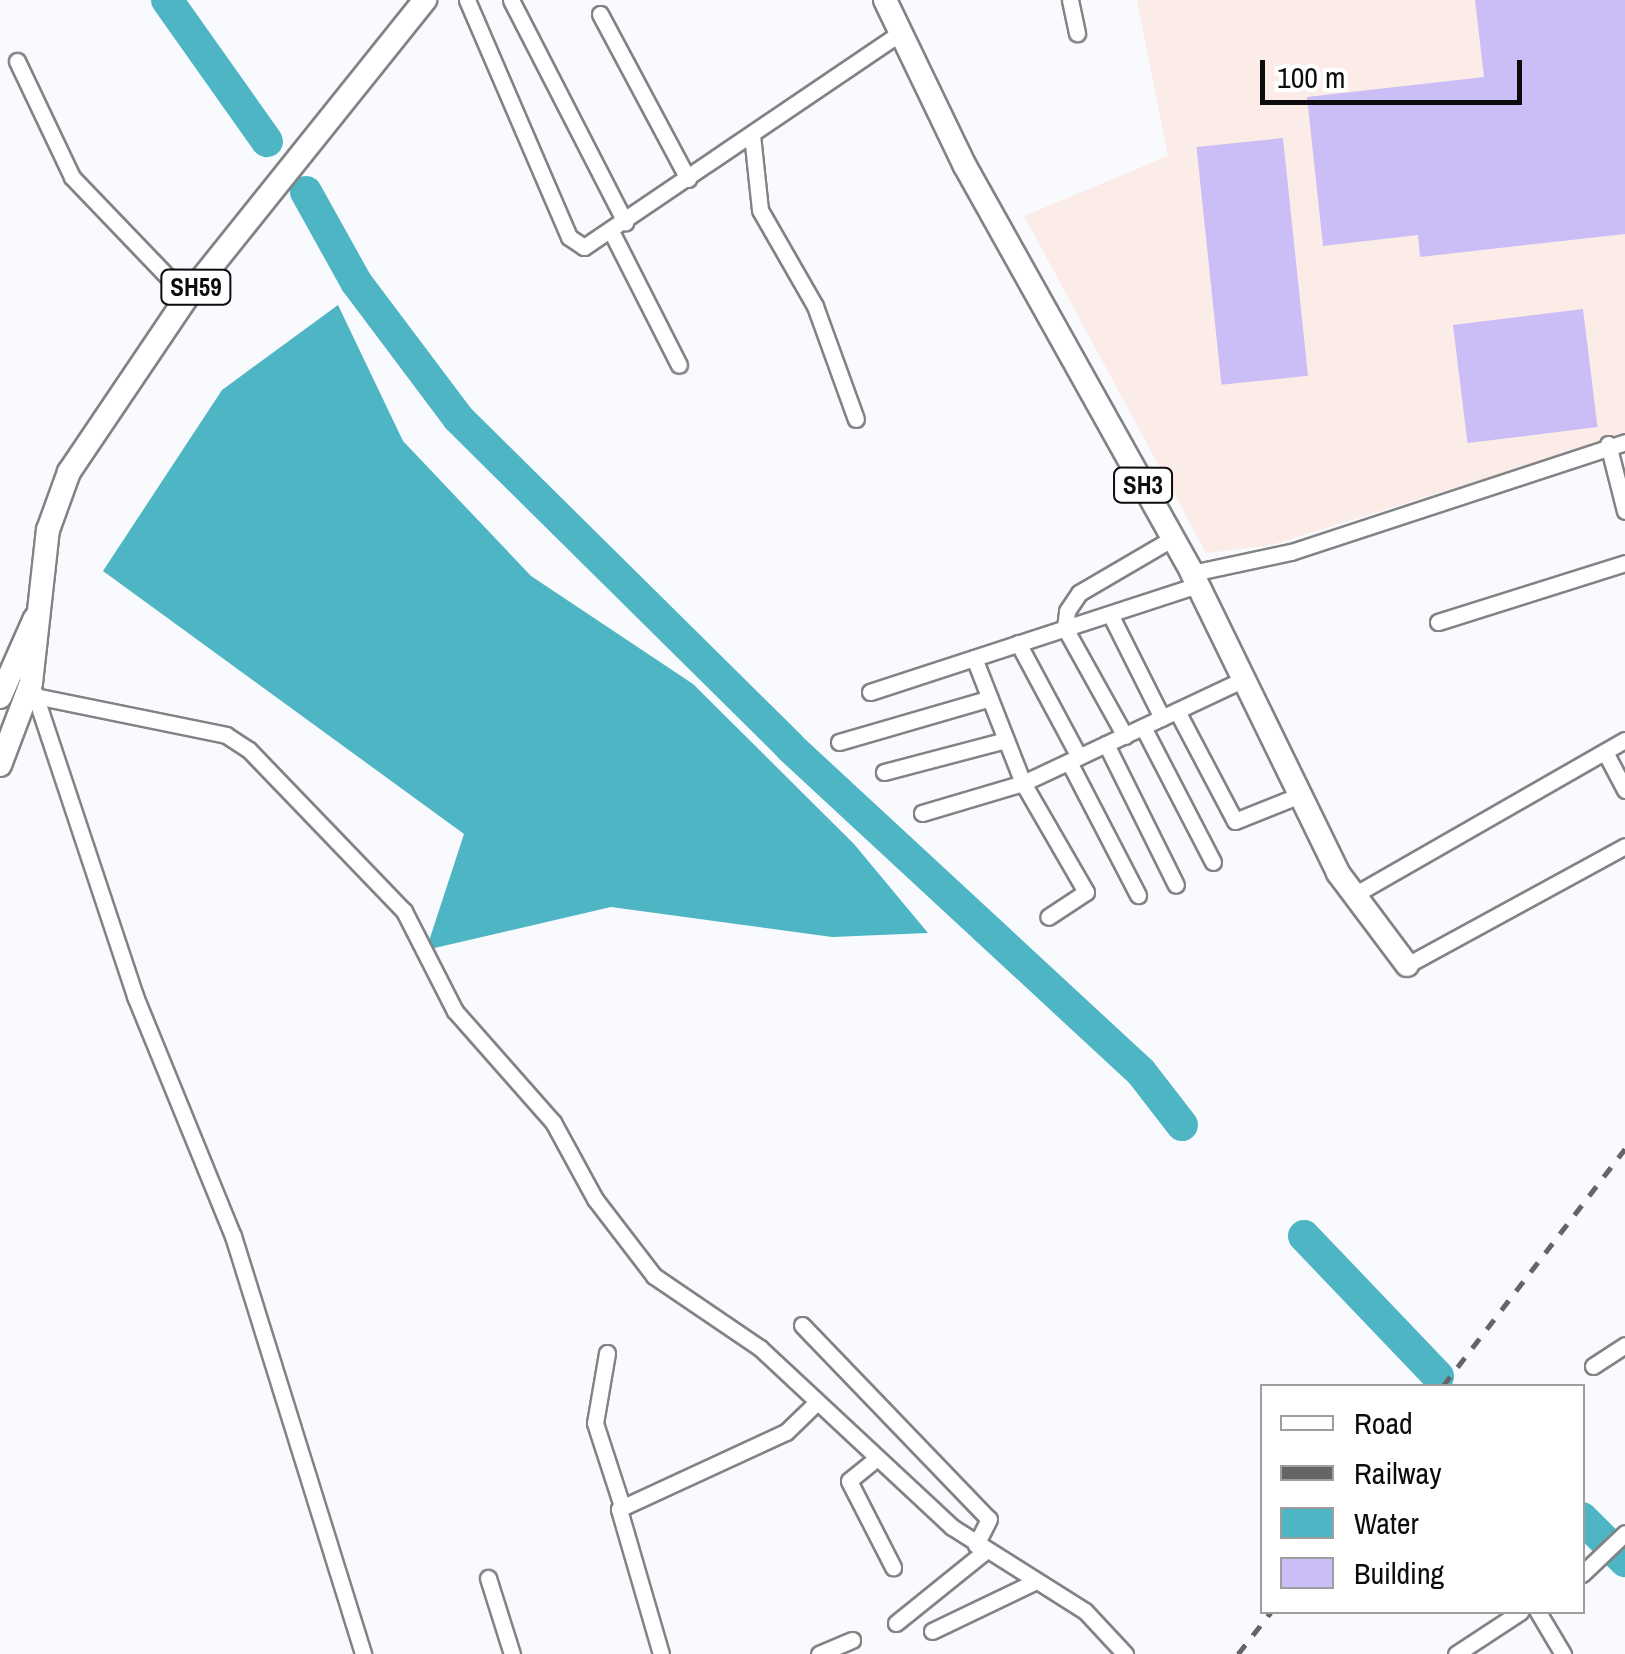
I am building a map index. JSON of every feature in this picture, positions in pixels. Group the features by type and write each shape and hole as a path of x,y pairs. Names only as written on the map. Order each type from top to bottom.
{"main road":[{"name":"SH59","path":"0,765 33,690 48,530 69,472 188,297 425,0"},
{"name":"SH3","path":"885,0 1195,579 1354,895 1407,965"},
{"name":"SH59","path":"0,697 6,652 39,610"}],"street":[{"path":"467,0 569,237 584,246 901,32"},
{"path":"511,0 679,365"},
{"path":"1070,0 1077,33"},
{"path":"600,14 688,179"},
{"path":"17,61 72,177 188,297"},
{"path":"752,135 760,210 826,330 856,419"},
{"path":"870,692 1110,614 1195,579 1291,552 1608,444 1625,442"},
{"path":"1608,444 1625,511"},
{"path":"1125,736 1066,628 1079,593 1173,538"},
{"path":"1438,622 1625,563"},
{"path":"1110,614 1234,821 1300,794"},
{"path":"1018,644 1138,895"},
{"path":"6,652 33,690 135,996 233,1236 363,1654"},
{"path":"974,658 1023,783 1086,892 1048,917"},
{"path":"922,813 1023,783 1244,679"},
{"path":"33,690 208,731 250,750 404,911 455,1012 553,1122 647,1268 760,1348 980,1549 1085,1611 1125,1654"},
{"path":"839,742 990,698"},
{"path":"1143,727 1213,862"},
{"path":"884,772 1006,740"},
{"path":"1354,895 1625,740"},
{"path":"1106,744 1176,885"},
{"path":"1604,752 1625,790"},
{"path":"1407,965 1625,846"},
{"path":"802,1325 989,1519 980,1549 896,1623"},
{"path":"1593,1366 1625,1346"},
{"path":"607,1353 595,1423 622,1506 661,1654"},
{"path":"622,1506 786,1432 817,1402"},
{"path":"877,1458 849,1481 893,1567"},
{"path":"1585,1573 1625,1533"},
{"path":"488,1578 512,1654"},
{"path":"932,1631 1032,1583"},
{"path":"1456,1654 1517,1614"},
{"path":"1539,1614 1562,1654"},
{"path":"819,1654 852,1640"}],"shaded area":[{"path":"1137,0 1625,0 1625,435 1268,546 1206,553 1024,216 1168,156"}],"water":[{"path":"338,305 403,441 531,576 693,684 854,844 928,933 832,937 611,907 426,950 464,834 103,571 222,390"}],"building":[{"path":"1475,0 1625,0 1625,234 1420,257 1418,235 1323,246 1307,97 1484,77"},
{"path":"1283,138 1308,376 1221,385 1196,147"},
{"path":"1583,309 1598,427 1467,443 1453,325"}],"waterway":[{"path":"167,0 267,141"},
{"path":"306,192 356,282 458,418 790,747 1141,1072 1182,1125"},
{"path":"1304,1236 1438,1376"},
{"path":"1585,1521 1625,1561"}],"railway":[{"path":"1445,1384 1625,1149"},
{"path":"1238,1654 1269,1614"}]}
